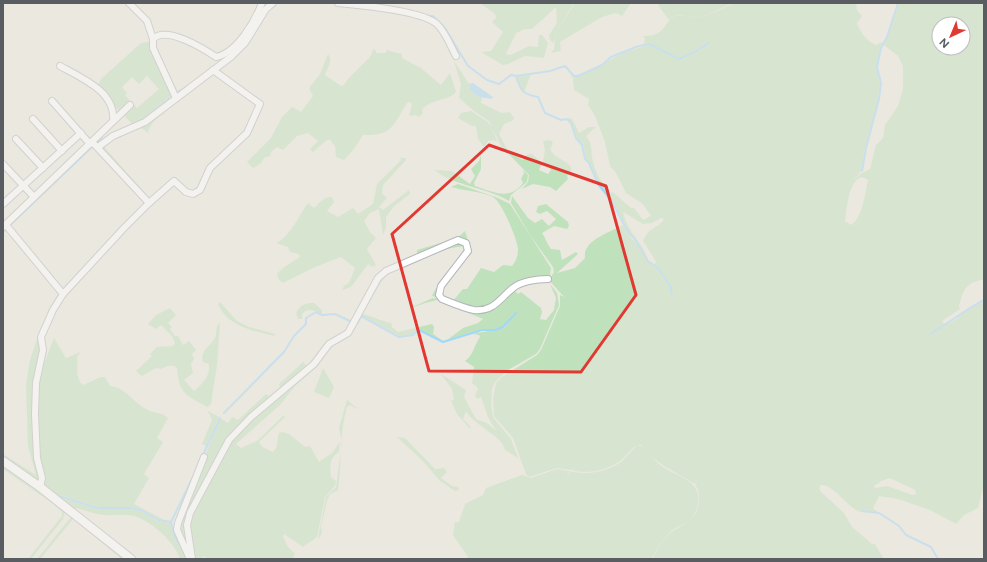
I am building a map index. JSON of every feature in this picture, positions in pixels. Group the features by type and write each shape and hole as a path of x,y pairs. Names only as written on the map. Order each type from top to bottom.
{"street":[{"path":"128,3 147,21 153,39 153,48 176,98"},
{"path":"153,39 156,36 168,35 206,50 216,57 222,56 240,42 262,3"},
{"path":"98,147 113,136 145,122 239,50 266,10 273,3"},
{"path":"338,3 380,7 432,20 444,32 456,56"},
{"path":"60,66 96,86 107,98 114,113 113,121"},
{"path":"40,487 42,478 36,458 35,414 36,383 43,350 41,337 53,310 63,294 149,203 174,181 186,192 193,194 200,190 210,168 247,133 260,104 214,70"},
{"path":"52,101 91,143 98,147 149,203"},
{"path":"63,294 4,226 130,105"},
{"path":"33,119 62,151"},
{"path":"3,203 62,151 81,132"},
{"path":"16,139 42,168"},
{"path":"3,164 34,197"},
{"path":"191,559 186,525 190,513 229,440 251,417 314,364 330,344 348,333 378,278 386,271 458,240 466,243 468,251 441,286 439,294 442,299 475,310 484,309 499,303 517,285 543,279 548,280"},
{"path":"191,559 177,530 178,523 204,457"},
{"path":"3,461 40,487 131,559"}],"highlighted area":[{"path":"489,145 606,186 636,295 581,372 429,371 392,234"}],"green space":[{"path":"480,3 574,3 556,32 554,43 550,40 549,35 557,23 556,7 532,29 525,29 516,33 506,54 511,55 529,46 538,47 539,35 542,35 548,43 544,58 525,56 503,65 481,52 491,51 503,32 492,22 496,18 495,14"},
{"path":"575,3 631,3 622,16 616,13 602,17 560,42 561,51 551,53 554,49 556,32"},
{"path":"660,3 732,3 705,15 692,17 678,15 669,20 658,5"},
{"path":"734,3 856,3 857,10 862,16 857,23 862,33 875,45 883,42 880,48 877,67 880,83 876,113 865,148 861,171 853,182 860,174 870,169 876,145 883,138 885,125 898,106 903,89 903,66 898,56 884,45 899,3 984,3 984,279 969,285 966,288 959,306 960,309 942,321 945,325 930,334 957,319 966,310 984,301 984,484 978,508 964,515 956,524 930,510 898,499 879,496 873,508 879,513 861,512 851,507 831,489 821,485 819,488 821,492 844,513 852,527 872,544 875,544 884,559 653,559 666,537 692,518 696,513 699,494 695,485 699,479 695,484 664,466 648,454 641,445 638,445 632,449 615,464 597,471 584,472 572,470 575,466 571,470 557,468 529,477 526,474 513,438 494,416 493,398 496,383 502,377 537,355 541,350 560,306 560,295 564,297 549,280 554,272 553,267 530,235 511,203 512,196 528,218 535,223 542,219 549,226 556,219 547,211 540,214 536,212 538,206 546,204 568,222 569,226 567,229 554,226 542,233 551,249 560,250 562,260 576,252 578,254 557,273 575,268 585,258 585,252 593,241 623,225 628,235 640,247 648,261 657,268 669,286 673,297 668,283 660,270 653,264 656,263 655,260 643,241 650,230 659,225 664,219 661,218 652,223 643,224 623,212 628,226 642,247 648,260 635,238 629,234 612,200 598,184 586,159 583,145 577,138 571,123 567,119 572,119 579,133 589,127 596,127 586,136 590,144 594,167 601,181 610,193 613,192 631,208 634,208 643,220 651,216 643,204 626,193 616,173 610,166 605,142 595,116 588,105 589,99 574,90 573,78 566,67 574,76 578,77 625,52 649,45 679,60 713,43 704,45 679,59 649,44 636,47 644,44 645,39 643,36 651,36 661,31 668,21 675,16 680,15 693,17 716,12","holes":["862,177 868,180 864,198 861,211 851,225 845,221 849,196 854,184","890,478 915,490 916,494 913,495 887,486 875,488 874,486 881,481"]},
{"path":"149,42 153,57 172,95 137,123 132,124 123,114 134,105 137,108 159,89 147,76 139,84 132,77 122,87 127,93 125,95 131,102 120,112 98,86 101,79 141,43"},
{"path":"374,48 377,53 386,53 386,50 402,54 402,58 421,68 441,85 450,73 456,92 426,106 422,110 423,113 419,117 415,115 409,116 412,104 410,102 407,103 391,128 381,134 363,135 354,149 344,160 336,157 335,146 330,140 327,140 313,152 310,149 318,141 308,133 297,136 283,150 277,147 271,152 270,156 264,158 261,163 253,168 247,162 271,138 282,117 292,107 301,112 313,96 309,88 320,74 328,54 330,62 325,75 341,86 344,85 370,57"},
{"path":"454,61 469,84 470,90 482,98 481,103 502,113 510,112 514,118 512,121 504,124 499,134 508,151 523,160 528,154 532,154 542,163 539,170 548,174 551,170 543,161 545,150 543,141 551,140 553,144 550,149 552,153 568,163 572,169 567,176 568,179 556,191 550,187 533,184 522,189 528,182 529,175 501,146 489,121 475,112 459,98 461,84"},
{"path":"531,74 524,92 520,88 517,77"},
{"path":"471,111 488,122 494,130 492,135 494,132 497,142 494,140 488,141 484,147 478,139 476,126 472,126 458,118 461,113"},
{"path":"163,112 165,113 152,124 148,133 139,128 111,141 105,148 150,199 101,148 101,146"},
{"path":"481,155 481,169 474,183 475,186 501,194 513,192 523,183 521,179 524,173 523,170 528,175 527,182 511,195 509,201 500,196 452,180 434,170 452,171 470,184 475,176 471,169 479,161"},
{"path":"400,158 406,158 406,160 383,185 382,193 387,198 379,207 383,210 409,190 410,194 394,206 386,217 386,227 383,235 379,209 370,213 364,221 370,232 376,238 367,249 376,265 372,267 368,264 351,287 342,290 344,286 349,283 355,268 341,257 313,268 283,283 279,280 277,274 284,267 300,257 299,254 290,252 288,247 276,243 290,231 308,203 314,208 320,202 332,197 334,202 327,211 338,217 353,208 358,214 373,204 377,184 401,160"},
{"path":"458,184 498,198 510,204 551,268 550,275 524,282 492,306 475,309 452,302 463,289 467,289 481,268 494,272 503,265 512,266 518,252 512,229 497,200 483,193 451,187"},
{"path":"465,231 472,253 466,258 464,240 417,255 417,250 457,238"},
{"path":"458,241 467,247 440,285 440,298 432,296 463,252 464,247 437,252 414,260"},
{"path":"407,263 387,275 380,283 364,312 361,312 379,279 387,272"},
{"path":"547,281 524,286 514,290 518,294 521,292 541,308 542,312 540,319 546,320 554,310 556,298 550,284 557,293 559,305 540,349 536,354 508,370 495,382 492,389 491,405 493,417 511,439 518,458 505,450 503,445 494,435 475,421 466,411 463,419 470,426 470,429 457,414 451,401 454,399 452,389 441,374 466,390 464,397 476,419 487,423 496,431 488,417 481,397 478,399 475,396 478,388 472,383 474,367 465,361 472,353 480,337 479,335 472,334 504,328 518,311 503,327 495,329 482,329 447,340 463,328 478,323 483,319 437,300 405,310 433,298 485,310 513,289 525,284"},
{"path":"60,291 61,293 40,336 41,350 35,378 41,478 40,484 3,460 3,454 36,475 28,446 26,385 30,360 39,333 49,309"},
{"path":"220,302 237,321 249,327 275,334 275,336 258,332 234,322 222,311 218,304"},
{"path":"308,303 314,303 322,310 322,314 309,310 302,314 302,319 298,319 296,313 301,306"},
{"path":"170,308 176,315 168,323 172,327 170,329 175,336 178,336 183,345 189,341 196,350 192,354 194,359 191,364 193,373 184,380 194,391 207,376 209,364 203,362 202,358 204,352 215,338 217,326 220,323 217,365 211,404 207,407 185,393 178,377 177,368 174,366 167,366 161,369 156,368 142,376 136,371 152,356 150,354 157,347 173,346 175,343 172,336 161,325 156,329 148,324 156,315"},
{"path":"361,313 389,323 391,322 392,327 398,332 432,324 434,327 433,334 443,341 421,330 417,330 413,334 400,336 361,315 353,333 349,333"},
{"path":"54,338 66,358 81,352 77,357 77,371 80,382 83,385 101,377 105,377 110,386 116,387 126,393 138,404 148,410 163,414 168,418 157,438 163,442 144,474 149,478 134,504 168,522 158,519 141,510 129,507 99,507 60,495 59,497 98,509 129,509 141,511 157,521 171,523 186,559 180,559 168,539 148,522 131,515 102,515 75,509 136,559 133,559 43,487 37,426 39,380 41,365 44,364"},
{"path":"303,362 308,367 238,428 189,512 190,549 181,537 178,523 220,418 228,423 232,417 238,420 266,394 269,396 280,387 279,384"},
{"path":"316,363 319,365 295,386 280,405 236,444 241,448 257,441 284,415 285,417 259,442 263,447 273,452 277,445 279,433 282,432 289,434 305,447 310,446 319,462 332,453 340,442 339,452 333,457 330,466 331,477 336,481 335,486 325,497 317,537 303,547 284,534 283,537 288,547 295,554 292,559 206,559 204,556 200,559 193,559 188,525 191,513 216,465 239,430"},
{"path":"323,368 334,387 329,398 314,392"},
{"path":"347,400 359,410 350,405 347,407 344,417 342,440 339,428"},
{"path":"208,411 219,417 206,446 202,444 212,420"},
{"path":"397,437 405,438 435,469 444,468 447,472 441,478 452,486 458,487 459,490 455,491 440,481 423,461"},
{"path":"637,446 641,446 663,467 693,485 698,496 698,506 693,517 666,536 652,559 466,559 468,557 453,535 455,522 459,522 465,504 483,495 486,488 522,475 531,478 557,469 570,471 566,479 571,471 590,473 610,468 621,462"},
{"path":"341,450 338,490 330,494 327,501 321,526 322,533 318,538 326,497 336,487"},
{"path":"3,465 63,507 65,512 63,519 31,559 28,559 62,516 62,512 55,505 3,469"},
{"path":"72,516 126,559 122,559 73,519 40,559 37,559"}],"water":[{"path":"473,83 493,97 492,99 479,97 470,90 469,84"}],"waterway":[{"path":"367,3 384,6"},
{"path":"862,171 866,148 879,99 881,83 877,67 881,48 887,37 898,3"},
{"path":"427,16 433,16 445,28 468,66 487,80 499,84 511,75 516,76 550,71 565,66 574,76 578,76 602,65 611,57 636,47 649,44 679,59 709,43"},
{"path":"516,76 519,86 523,91 529,95 538,97 545,113 561,120 567,119 571,123 576,138 582,145 585,159 589,163 598,184 611,200 629,234 634,238 648,261 658,268 670,286 672,295"},
{"path":"176,93 188,86"},
{"path":"141,121 173,96"},
{"path":"97,142 124,128"},
{"path":"9,226 93,146"},
{"path":"3,232 7,229"},
{"path":"930,334 984,300"},
{"path":"224,413 284,352 294,336 306,324 306,318 316,312 322,315 335,314 352,322"},
{"path":"357,324 361,316 399,337 413,335 417,331 421,331 443,342 482,330 495,330 503,327 516,313"},
{"path":"202,457 220,418"},
{"path":"183,549 175,537 171,522 192,479"},
{"path":"59,496 98,508 129,508 141,510 158,520 171,522"},
{"path":"863,511 879,513 899,526 906,535 931,547 938,559"}]}
